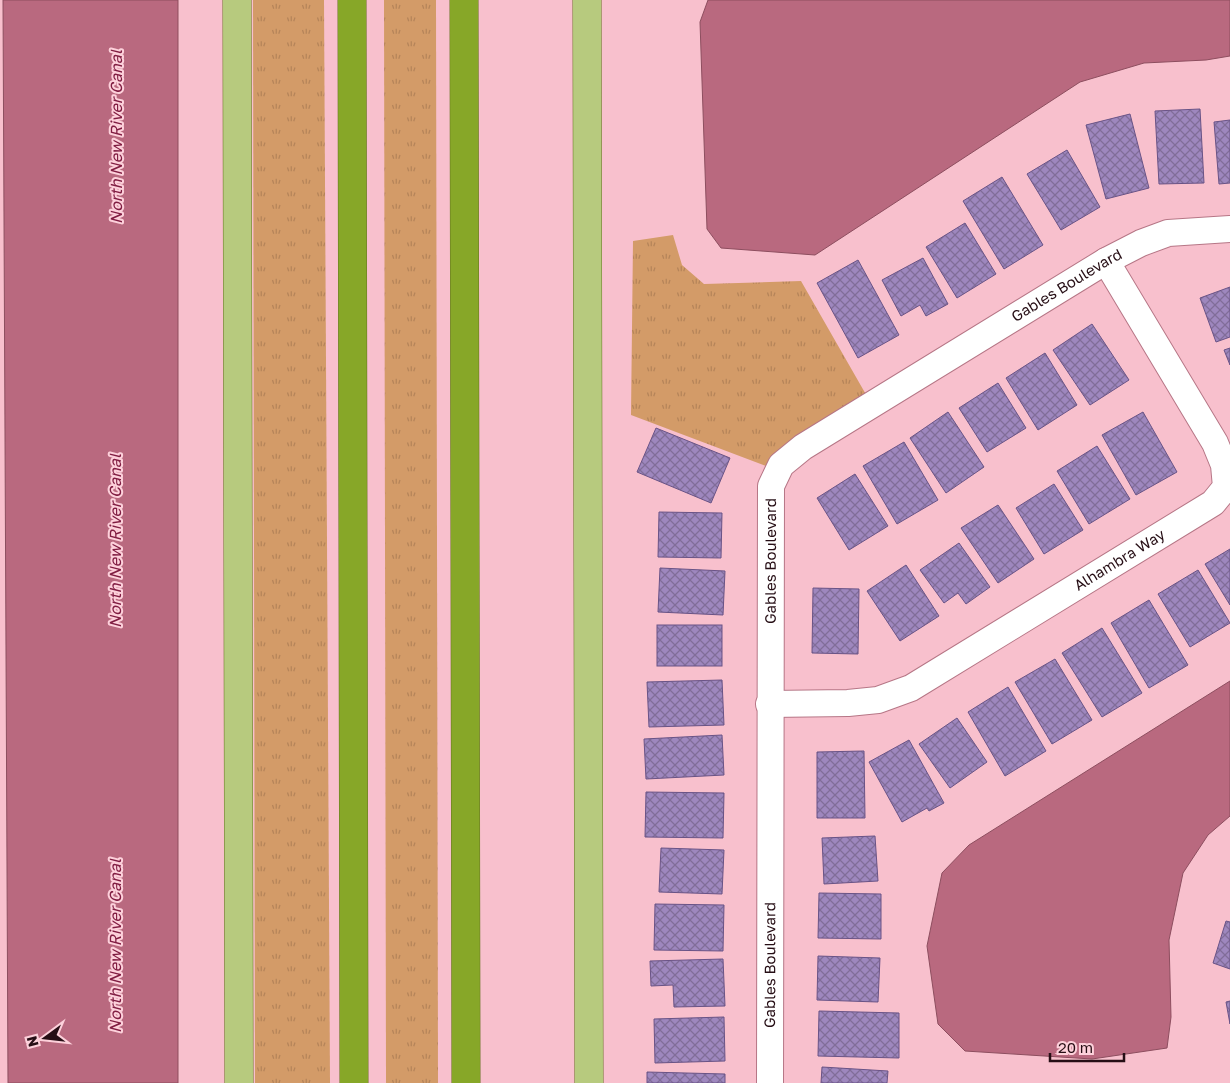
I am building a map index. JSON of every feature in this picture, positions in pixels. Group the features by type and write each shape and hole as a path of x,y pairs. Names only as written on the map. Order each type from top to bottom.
{"highway":[{"path":"352,0 354,1083"},
{"path":"464,0 466,1083"}],"main road":[{"path":"237,0 239,1083"},
{"path":"587,0 589,1083"}],"street":[{"name":"Gables Boulevard","path":"770,1083 769,704 771,486 781,465 810,443 1106,261 1142,243 1168,233 1230,229"},
{"name":"Alhambra Way","path":"769,704 848,704 878,700 911,688 1213,503 1226,487 1224,466 1215,443 1106,261"}],"green space":[{"path":"253,0 324,0 330,1083 255,1083"},
{"path":"384,0 436,0 438,1083 386,1083"},
{"path":"673,235 682,265 704,284 801,281 872,405 779,471 631,415 633,241"}],"water":[{"name":"North New River Canal","path":"3,0 178,0 178,1083 8,1083"},
{"path":"708,0 1230,0 1230,56 1206,60 1144,63 1080,82 815,255 721,248 707,229 700,22"},
{"path":"1230,681 1230,816 1208,835 1183,873 1169,940 1171,1017 1167,1048 1092,1059 965,1051 938,1024 927,946 942,873 969,845"}],"building":[{"path":"1200,109 1204,183 1159,184 1155,111"},
{"path":"1130,114 1149,188 1106,199 1086,125"},
{"path":"1230,120 1230,183 1219,184 1214,122"},
{"path":"1067,150 1100,207 1061,230 1027,174"},
{"path":"1002,177 1043,245 1004,269 963,201"},
{"path":"965,223 996,274 957,298 926,247"},
{"path":"923,258 948,304 926,316 920,305 901,316 882,280"},
{"path":"858,260 899,335 858,358 817,283"},
{"path":"1230,287 1230,337 1216,342 1200,298"},
{"path":"1092,324 1129,380 1090,405 1053,350"},
{"path":"1230,348 1230,365 1224,350"},
{"path":"1045,353 1077,405 1038,430 1006,378"},
{"path":"998,383 1026,428 987,452 959,408"},
{"path":"948,412 984,467 946,493 910,438"},
{"path":"1143,412 1177,472 1136,495 1102,435"},
{"path":"656,428 730,458 711,503 637,472"},
{"path":"904,442 938,500 897,524 863,466"},
{"path":"1097,446 1130,499 1089,524 1057,471"},
{"path":"855,474 888,526 849,550 817,498"},
{"path":"1054,484 1083,530 1044,554 1016,508"},
{"path":"998,505 1034,559 998,583 961,528"},
{"path":"659,512 722,513 721,558 658,557"},
{"path":"959,543 990,587 966,604 958,593 944,603 920,570"},
{"path":"1230,549 1230,605 1205,564"},
{"path":"906,565 939,616 900,641 867,591"},
{"path":"660,568 725,571 723,615 658,612"},
{"path":"1198,570 1230,623 1190,647 1158,594"},
{"path":"813,588 859,589 858,654 812,653"},
{"path":"1149,600 1188,665 1149,688 1111,623"},
{"path":"657,625 722,625 722,666 657,666"},
{"path":"1102,628 1142,693 1102,717 1062,653"},
{"path":"1055,659 1092,720 1052,744 1015,682"},
{"path":"722,680 724,725 649,727 647,682"},
{"path":"1008,687 1046,751 1005,776 968,712"},
{"path":"957,718 987,762 950,788 919,744"},
{"path":"722,735 724,775 646,779 644,739"},
{"path":"909,740 944,803 929,811 927,808 902,822 869,762"},
{"path":"864,751 865,818 817,818 817,752"},
{"path":"646,792 724,793 723,838 645,837"},
{"path":"875,836 878,881 824,884 822,838"},
{"path":"661,848 724,850 722,894 659,892"},
{"path":"819,893 881,894 881,939 818,938"},
{"path":"655,904 724,905 723,951 654,950"},
{"path":"1226,921 1230,922 1230,969 1213,963"},
{"path":"818,956 880,958 878,1002 817,1000"},
{"path":"723,959 725,1006 674,1007 673,985 651,986 650,961"},
{"path":"1230,1001 1230,1024 1226,1002"},
{"path":"819,1011 899,1013 899,1058 818,1056"},
{"path":"724,1017 725,1061 655,1063 654,1019"},
{"path":"822,1067 888,1071 887,1083 821,1083"},
{"path":"647,1072 725,1074 725,1083 647,1083"}]}
